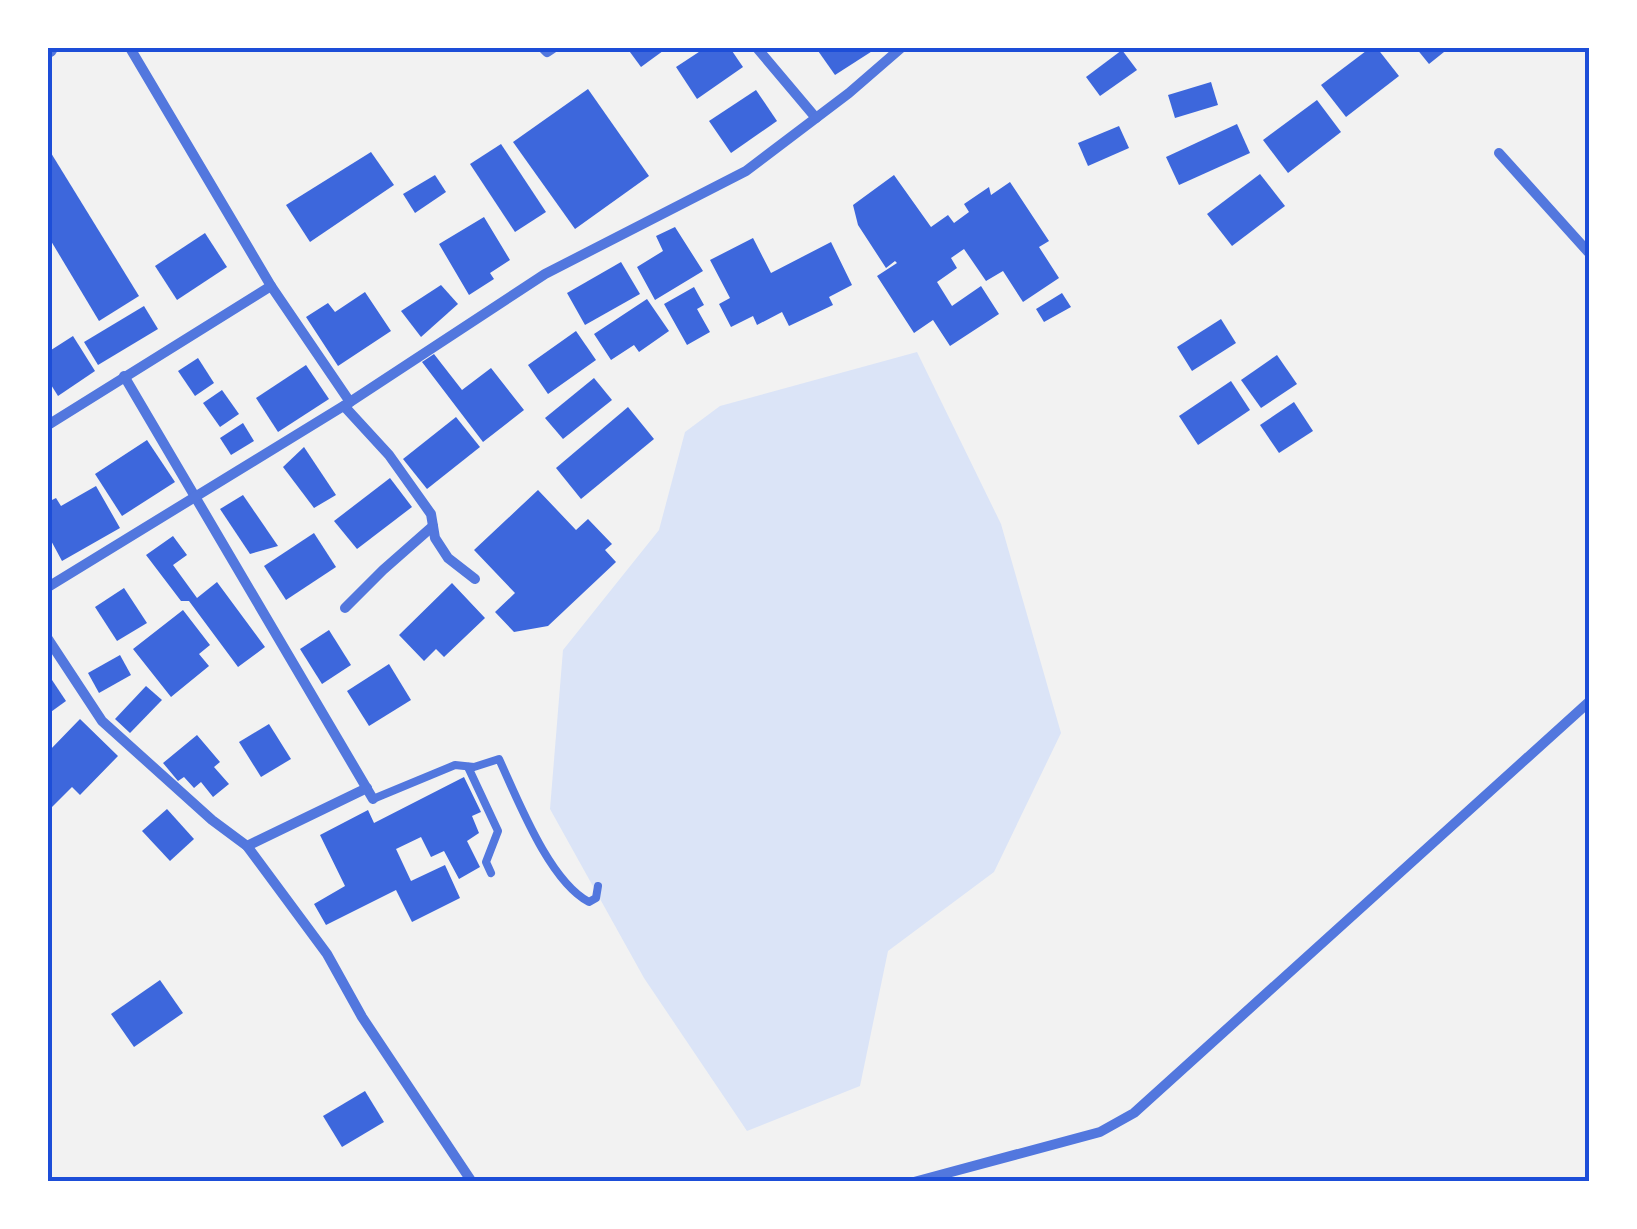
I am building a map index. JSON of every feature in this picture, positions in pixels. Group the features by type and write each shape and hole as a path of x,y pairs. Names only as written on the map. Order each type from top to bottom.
{"street":[{"path":"130,48 271,286 347,404 432,514 435,538 448,558 475,579"},
{"path":"544,48 547,52 554,48"},
{"path":"758,48 816,118"},
{"path":"48,587 347,404 545,274 746,171 901,48"},
{"path":"1499,154 1590,254"},
{"path":"48,425 271,286"},
{"path":"124,376 370,794 247,846"},
{"path":"345,608 433,526"},
{"path":"48,640 102,721 212,820 247,846 327,954 362,1016 472,1182"},
{"path":"914,1182 1100,1132 1134,1112 1590,701"}],"lane":[{"path":"370,794 455,766 474,768 499,759 542,852 580,897 589,902 596,898 598,886"},
{"path":"468,767 498,831 486,862 491,873"}],"shaded area":[{"path":"917,352 1001,524 1061,733 994,872 888,951 860,1086 747,1131 644,978 550,809 563,650 659,530 685,432 720,406"}],"building":[{"path":"627,48 667,48 641,67"},
{"path":"705,48 730,48 743,67 697,99 676,67"},
{"path":"816,48 877,48 835,75"},
{"path":"1370,48 1377,48 1399,76 1346,117 1321,85"},
{"path":"1416,48 1449,48 1429,64"},
{"path":"1122,50 1137,70 1100,96 1086,77"},
{"path":"1211,82 1218,105 1175,118 1168,95"},
{"path":"588,89 649,176 575,229 513,142"},
{"path":"756,90 777,121 731,153 709,121"},
{"path":"1317,100 1341,132 1288,173 1263,140"},
{"path":"1237,124 1250,153 1179,185 1166,157"},
{"path":"1119,126 1129,148 1088,166 1078,143"},
{"path":"501,144 546,212 515,232 470,164"},
{"path":"371,152 394,185 310,242 286,205"},
{"path":"51,153 139,296 99,321 48,236"},
{"path":"1260,174 1285,206 1232,246 1207,214"},
{"path":"435,175 446,192 415,213 403,194"},
{"path":"894,175 931,227 948,215 954,223 969,212 964,204 989,187 991,195 1010,182 1049,241 1039,247 1059,278 1023,302 1003,271 986,281 964,249 951,258 957,268 937,282 952,306 981,286 999,314 950,346 933,320 914,333 877,276 897,263 886,268 858,225 853,205"},
{"path":"484,217 510,260 490,273 494,279 469,295 439,244"},
{"path":"675,227 703,271 655,300 637,267 663,251 656,236"},
{"path":"205,233 227,267 177,300 155,266"},
{"path":"753,238 771,273 831,242 852,285 829,297 833,305 789,326 782,312 757,325 753,316 731,327 719,304 730,298 710,260"},
{"path":"621,262 640,294 585,325 567,293"},
{"path":"441,285 458,304 421,337 401,311"},
{"path":"694,287 704,305 697,309 710,332 687,345 664,304"},
{"path":"365,292 391,331 338,366 306,317 328,303 335,312"},
{"path":"1062,293 1071,307 1044,322 1036,309"},
{"path":"647,299 669,331 639,352 634,345 611,360 594,334"},
{"path":"144,306 158,329 98,365 84,342"},
{"path":"1221,319 1236,343 1192,371 1177,347"},
{"path":"576,331 596,360 548,394 528,365"},
{"path":"73,336 95,371 58,396 48,380 48,352"},
{"path":"434,354 462,390 491,368 524,410 483,442 422,362"},
{"path":"1277,355 1297,384 1261,408 1241,380"},
{"path":"198,358 214,383 195,396 178,371"},
{"path":"306,365 329,399 278,432 256,398"},
{"path":"594,378 612,400 563,439 545,418"},
{"path":"1231,381 1250,410 1198,445 1179,416"},
{"path":"222,390 239,414 220,427 203,403"},
{"path":"1294,402 1313,431 1279,453 1260,425"},
{"path":"628,407 654,439 581,499 556,468"},
{"path":"456,417 480,447 427,489 403,459"},
{"path":"243,423 254,441 231,455 220,438"},
{"path":"147,440 175,482 122,516 95,474"},
{"path":"304,447 336,495 314,508 283,467"},
{"path":"390,478 412,507 357,549 334,521"},
{"path":"96,486 120,528 62,561 48,535 48,502 56,498 61,506"},
{"path":"538,490 576,530 588,519 612,544 605,550 616,562 548,626 514,632 495,612 515,593 474,550"},
{"path":"243,495 278,546 250,554 220,509"},
{"path":"314,533 336,567 286,600 264,566"},
{"path":"173,536 187,555 173,565 197,598 217,582 265,647 238,667 189,601 181,601 146,555"},
{"path":"452,583 485,618 444,657 436,649 424,661 399,635"},
{"path":"124,588 147,623 117,641 95,607"},
{"path":"183,610 210,645 199,654 209,666 171,697 133,649"},
{"path":"329,630 351,665 322,684 300,649"},
{"path":"120,655 131,675 99,693 88,673"},
{"path":"389,664 411,700 369,726 347,691"},
{"path":"48,674 66,701 48,714"},
{"path":"146,686 162,700 130,733 115,719"},
{"path":"80,719 118,756 80,795 72,787 52,807 48,803 48,752"},
{"path":"269,724 291,759 261,777 239,742"},
{"path":"197,735 220,762 214,767 229,784 213,797 201,782 194,788 184,777 178,781 163,763"},
{"path":"464,777 481,812 472,816 479,833 467,841 480,867 459,879 444,851 431,857 421,837 396,849 411,881 445,865 460,898 412,922 396,890 326,925 314,904 345,886 320,835 368,810 374,823"},
{"path":"167,809 194,839 170,861 142,831"},
{"path":"160,980 183,1013 134,1047 111,1014"},
{"path":"365,1091 384,1122 342,1147 323,1116"}]}
